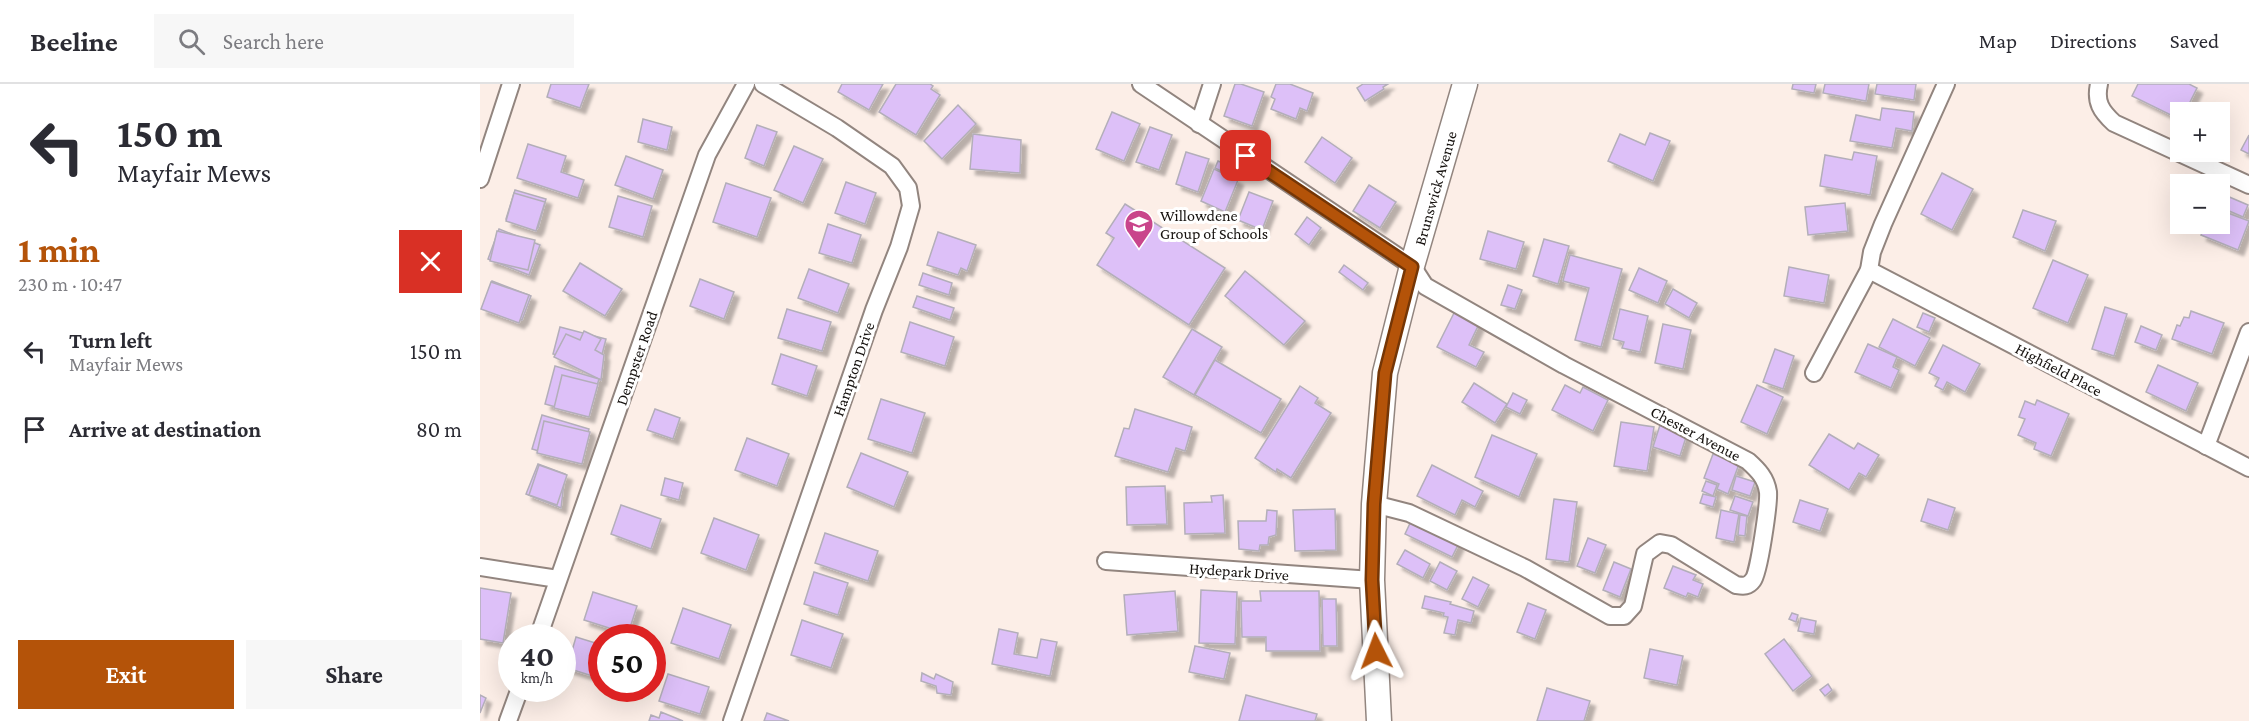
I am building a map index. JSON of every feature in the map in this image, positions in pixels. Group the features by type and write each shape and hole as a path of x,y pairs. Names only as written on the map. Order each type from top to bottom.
{"main road":[{"name":"Brunswick Avenue","path":"1379,721 1372,580 1374,504 1385,373 1412,267 1465,84"}],"street":[{"path":"480,179 511,84"},
{"name":"Dempster Road","path":"543,624 707,154 746,84"},
{"name":"Hampton Drive","path":"732,721 874,310 899,248 911,206 908,188 892,166 837,128 763,84"},
{"path":"1141,84 1412,267"},
{"path":"1199,124 1212,84"},
{"path":"1814,373 1869,270 1872,252 1883,224 1946,84"},
{"path":"2099,84 2096,97 2103,113 2114,123 2249,185"},
{"name":"Chester Avenue","path":"1374,504 1409,513 1525,568 1610,616 1624,616 1633,606 1645,554 1660,543 1671,545 1736,585 1751,584 1758,572 1768,493 1763,475 1748,461 1564,364 1425,286 1412,267"},
{"name":"Highfield Place","path":"1869,270 2249,468"},
{"path":"2206,446 2249,332"},
{"name":"Hydepark Drive","path":"1106,561 1372,580"},
{"path":"480,567 558,579"},
{"path":"508,721 515,702"}],"building":[{"path":"551,84 589,84 580,108 547,97"},
{"path":"842,84 883,84 869,110 838,92"},
{"path":"896,84 930,84 933,86 931,89 940,95 916,135 879,112"},
{"path":"1235,84 1264,92 1252,126 1224,116"},
{"path":"1276,84 1290,84 1313,93 1307,111 1300,108 1296,119 1271,109 1275,99 1271,97"},
{"path":"1363,84 1388,84 1365,101 1357,88"},
{"path":"1793,84 1816,84 1814,93 1792,89"},
{"path":"1825,84 1869,84 1866,101 1823,93"},
{"path":"1877,84 1916,84 1914,100 1875,94"},
{"path":"2138,84 2189,84 2197,88 2190,102 2170,102 2170,115 2132,96"},
{"path":"958,105 976,124 942,159 924,141"},
{"path":"1882,108 1914,112 1912,131 1896,128 1892,148 1850,141 1856,115 1880,120"},
{"path":"1112,112 1140,124 1124,161 1096,149"},
{"path":"643,119 672,127 667,150 638,142"},
{"path":"757,125 777,132 764,166 745,158"},
{"path":"1150,127 1172,135 1159,170 1136,162"},
{"path":"1650,133 1670,141 1653,181 1608,161 1620,134 1645,145"},
{"path":"973,134 1021,140 1020,173 970,169"},
{"path":"2249,135 2249,154 2241,150"},
{"path":"1322,137 1352,158 1335,183 1305,162"},
{"path":"528,144 566,156 561,172 584,180 578,198 517,178"},
{"path":"794,146 823,159 803,203 774,190"},
{"path":"1186,152 1209,159 1198,192 1176,184"},
{"path":"1854,152 1877,156 1870,195 1820,186 1825,155 1852,160"},
{"path":"626,156 663,170 653,199 615,185"},
{"path":"1218,161 1228,165 1225,173 1215,168"},
{"path":"1214,169 1238,180 1225,212 1201,201"},
{"path":"1942,173 1973,189 1952,230 1921,214"},
{"path":"846,182 876,193 865,224 835,213"},
{"path":"726,183 771,198 757,237 713,222"},
{"path":"1369,185 1396,202 1380,228 1353,211"},
{"path":"515,190 546,199 538,228 506,219"},
{"path":"1249,192 1273,201 1262,230 1238,220"},
{"path":"514,193 545,202 536,231 506,221"},
{"path":"618,196 652,206 643,237 609,227"},
{"path":"2230,197 2248,205 2243,217 2230,211"},
{"path":"1845,203 1848,231 1808,235 1805,207"},
{"path":"1125,204 1225,268 1189,325 1097,265 1114,238 1106,233"},
{"path":"2023,210 2056,221 2045,251 2013,237"},
{"path":"2230,214 2249,221 2238,250 2201,235 2230,234"},
{"path":"1307,217 1321,228 1309,245 1295,234"},
{"path":"828,224 861,235 852,263 819,253"},
{"path":"499,229 540,245 529,275 488,259"},
{"path":"497,231 535,240 528,270 490,261"},
{"path":"1488,231 1524,242 1516,269 1480,259"},
{"path":"938,232 976,245 967,271 961,268 958,275 927,265"},
{"path":"1544,239 1569,246 1558,284 1533,276"},
{"path":"1570,255 1622,269 1601,347 1575,340 1589,288 1563,281"},
{"path":"2053,260 2088,275 2068,323 2033,308"},
{"path":"580,263 622,289 605,316 563,291"},
{"path":"1344,265 1368,283 1363,290 1339,272"},
{"path":"1789,267 1829,275 1824,303 1784,296"},
{"path":"1639,268 1667,281 1658,303 1629,290"},
{"path":"809,269 849,284 838,313 798,298"},
{"path":"1245,271 1305,321 1284,345 1225,296"},
{"path":"923,273 952,283 949,295 919,285"},
{"path":"700,279 734,292 724,319 690,306"},
{"path":"492,281 531,296 522,320 483,307"},
{"path":"491,282 529,295 519,323 481,309"},
{"path":"1508,285 1522,290 1515,309 1501,305"},
{"path":"1673,289 1697,303 1689,318 1665,304"},
{"path":"917,296 954,308 950,320 913,307"},
{"path":"2105,307 2127,314 2114,356 2092,349"},
{"path":"787,309 831,322 822,351 778,338"},
{"path":"1620,309 1648,316 1640,352 1622,348 1624,342 1613,339"},
{"path":"1455,311 1479,324 1469,345 1484,352 1476,367 1437,347"},
{"path":"2191,311 2224,323 2212,354 2172,339 2177,325 2180,326 2184,317 2189,318"},
{"path":"1923,313 1935,318 1929,332 1917,327"},
{"path":"1893,319 1930,338 1915,366 1879,347"},
{"path":"910,322 954,337 945,366 901,352"},
{"path":"1663,324 1691,330 1683,369 1655,363"},
{"path":"2141,326 2162,335 2156,350 2135,342"},
{"path":"560,327 606,339 599,366 553,354"},
{"path":"1192,329 1222,347 1194,395 1163,377"},
{"path":"584,331 601,339 595,350 604,355 601,380 554,357 566,334 580,340"},
{"path":"1868,344 1897,357 1893,367 1899,370 1891,388 1855,372"},
{"path":"1943,345 1980,364 1965,392 1947,382 1943,390 1935,386 1939,378 1929,373"},
{"path":"1775,349 1794,356 1783,389 1763,382"},
{"path":"781,354 817,366 807,396 772,384"},
{"path":"1215,360 1281,399 1261,433 1195,395"},
{"path":"2158,365 2198,383 2186,411 2146,392"},
{"path":"555,366 599,379 588,416 545,404"},
{"path":"562,375 598,384 589,417 554,408"},
{"path":"1474,383 1507,404 1495,423 1462,402"},
{"path":"1565,385 1580,393 1583,387 1608,400 1593,431 1552,410"},
{"path":"1757,385 1783,397 1767,434 1741,422"},
{"path":"1300,386 1318,398 1315,403 1331,413 1291,478 1277,469 1276,472 1255,458"},
{"path":"1513,393 1527,400 1520,414 1506,407"},
{"path":"881,399 925,413 912,453 868,439"},
{"path":"2037,400 2069,414 2051,456 2034,449 2036,443 2018,435 2025,419 2019,417 2025,401 2035,405"},
{"path":"655,409 680,418 673,439 647,430"},
{"path":"1135,409 1192,427 1185,451 1176,448 1168,472 1115,456 1124,428 1129,429"},
{"path":"542,415 589,429 579,463 532,449"},
{"path":"544,421 590,432 582,464 537,453"},
{"path":"1621,422 1654,427 1647,471 1614,466"},
{"path":"1660,425 1687,434 1680,456 1653,447"},
{"path":"1829,434 1854,449 1858,443 1879,455 1866,477 1859,473 1849,490 1809,465"},
{"path":"1492,435 1537,454 1519,497 1475,477"},
{"path":"747,438 789,454 777,486 735,470"},
{"path":"861,453 908,472 894,507 847,487"},
{"path":"1713,454 1739,464 1728,494 1717,489 1719,484 1704,478"},
{"path":"538,464 565,474 561,508 526,494"},
{"path":"539,465 567,475 557,505 529,495"},
{"path":"1432,465 1483,491 1475,507 1462,500 1455,515 1417,496"},
{"path":"1736,476 1755,482 1750,496 1732,490"},
{"path":"665,478 683,483 679,500 661,495"},
{"path":"1706,481 1717,485 1713,496 1702,491"},
{"path":"1165,486 1167,524 1127,525 1126,487"},
{"path":"1703,494 1716,497 1713,507 1700,503"},
{"path":"1223,495 1225,533 1185,534 1184,503 1212,502 1211,496"},
{"path":"1735,496 1753,502 1748,516 1730,510"},
{"path":"1554,499 1577,502 1569,562 1546,559"},
{"path":"1928,499 1955,508 1948,530 1921,521"},
{"path":"1800,500 1828,509 1820,531 1793,522"},
{"path":"621,505 661,519 651,549 611,534"},
{"path":"1335,509 1336,550 1295,551 1293,510"},
{"path":"1267,510 1277,511 1276,535 1269,537 1268,545 1260,545 1259,551 1239,549 1238,521 1266,521"},
{"path":"1721,510 1739,514 1734,542 1716,538"},
{"path":"1740,515 1747,516 1745,536 1738,535"},
{"path":"714,518 759,535 746,570 701,553"},
{"path":"1412,519 1459,543 1452,557 1405,534"},
{"path":"825,533 878,551 868,581 815,563"},
{"path":"1588,538 1606,545 1595,573 1577,566"},
{"path":"1405,550 1430,564 1423,578 1397,564"},
{"path":"1440,562 1457,571 1447,590 1430,581"},
{"path":"1614,562 1631,569 1620,597 1603,590"},
{"path":"1673,566 1696,575 1693,580 1703,584 1698,597 1688,593 1686,597 1664,588"},
{"path":"814,572 848,583 838,615 804,604"},
{"path":"1473,577 1489,585 1478,607 1462,599"},
{"path":"480,588 511,593 506,624 498,624 498,642 480,639"},
{"path":"1201,590 1237,592 1235,644 1199,643"},
{"path":"1175,591 1178,631 1127,635 1124,595"},
{"path":"1260,591 1319,591 1320,651 1266,651 1266,637 1242,637 1241,601 1261,601"},
{"path":"593,592 637,606 631,624 597,624 584,620"},
{"path":"1425,596 1451,602 1450,604 1474,611 1471,623 1458,620 1455,635 1444,633 1448,617 1443,616 1444,613 1422,608"},
{"path":"1322,599 1336,599 1337,646 1323,646"},
{"path":"1528,603 1546,610 1535,639 1517,632"},
{"path":"683,608 731,625 719,659 671,643"},
{"path":"1792,613 1798,615 1796,622 1789,619"},
{"path":"1801,618 1816,621 1814,634 1798,631"},
{"path":"802,620 843,634 831,668 791,655"},
{"path":"999,629 1018,633 1014,654 1037,658 1041,639 1057,642 1050,676 992,664"},
{"path":"576,637 588,641 588,675 576,671"},
{"path":"1784,639 1812,676 1793,691 1765,654"},
{"path":"1195,646 1230,653 1224,679 1189,672"},
{"path":"1650,649 1683,656 1677,685 1644,678"},
{"path":"922,673 934,679 936,674 953,682 951,695 937,693 936,686 921,681"},
{"path":"668,674 709,687 700,714 662,702 666,702"},
{"path":"1828,684 1832,690 1825,696 1820,690"},
{"path":"1547,688 1590,701 1584,721 1537,721"},
{"path":"480,695 486,698 480,713"},
{"path":"1246,695 1317,714 1315,721 1239,721"},
{"path":"661,712 683,721 649,721 651,715 659,718"},
{"path":"767,713 789,721 764,721"}],"place":[{"name":"Willowdene Group of Schools","path":"1139,250"}],"route":[{"path":"1246,156 1412,267 1385,373 1374,504 1372,580 1376,651"}]}
